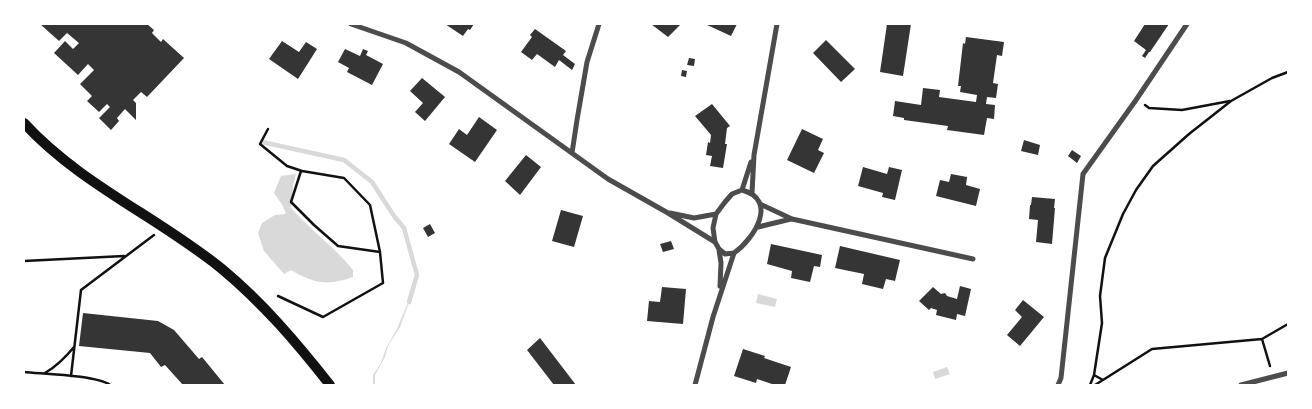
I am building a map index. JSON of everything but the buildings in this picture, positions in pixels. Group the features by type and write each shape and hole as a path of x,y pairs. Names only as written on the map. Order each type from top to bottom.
{"main road":[{"path":"24,123 47,146 97,185 222,269 268,310 330,385"}],"street":[{"path":"351,24 406,43 459,72 608,179 715,242"},
{"path":"572,154 587,62 598,24"},
{"path":"752,193 754,155 777,24"},
{"path":"1058,385 1062,378 1083,174 1187,24"},
{"path":"742,190 754,155"},
{"path":"760,204 761,216 758,227 741,248 734,253 725,254 715,242 713,228 716,214 732,194 742,190 752,193 760,204 792,218 973,259"},
{"path":"668,213 694,218 716,214"},
{"path":"758,227 792,218"},
{"path":"717,306 721,281 719,249"},
{"path":"695,385 734,253"},
{"path":"1241,385 1288,372"}],"path":[{"path":"1090,385 1094,376 1102,323 1100,296 1105,258 1122,214 1136,190 1153,166 1232,100 1272,78 1288,72"},
{"path":"1136,100 1149,108 1182,110 1232,100"},
{"path":"268,129 260,144 287,166 302,171 344,178 370,205 380,252 383,283 324,317 278,296"},
{"path":"302,171 291,202 338,246 380,252"},
{"path":"71,376 81,290 163,228"},
{"path":"24,261 124,256"},
{"path":"1095,385 1152,349 1262,339 1288,324"},
{"path":"1262,339 1270,366"},
{"path":"44,374 64,359 75,345"},
{"path":"24,372 71,376 110,385"},
{"path":"1094,376 1103,380"}],"shaded area":[{"path":"296,174 291,208 346,262 353,270 353,277 336,282 321,282 314,281 291,270 284,274 264,251 258,233 262,223 275,215 286,214 274,193 281,176"},
{"path":"758,294 777,299 775,307 756,303"},
{"path":"411,297 400,327 388,346 385,357 375,375 375,385 373,385 373,375 381,363 386,348 397,329"},
{"path":"947,367 950,374 935,379 933,372"}],"waterway":[{"path":"262,142 344,160 372,182 404,228 417,275 409,302"}]}
